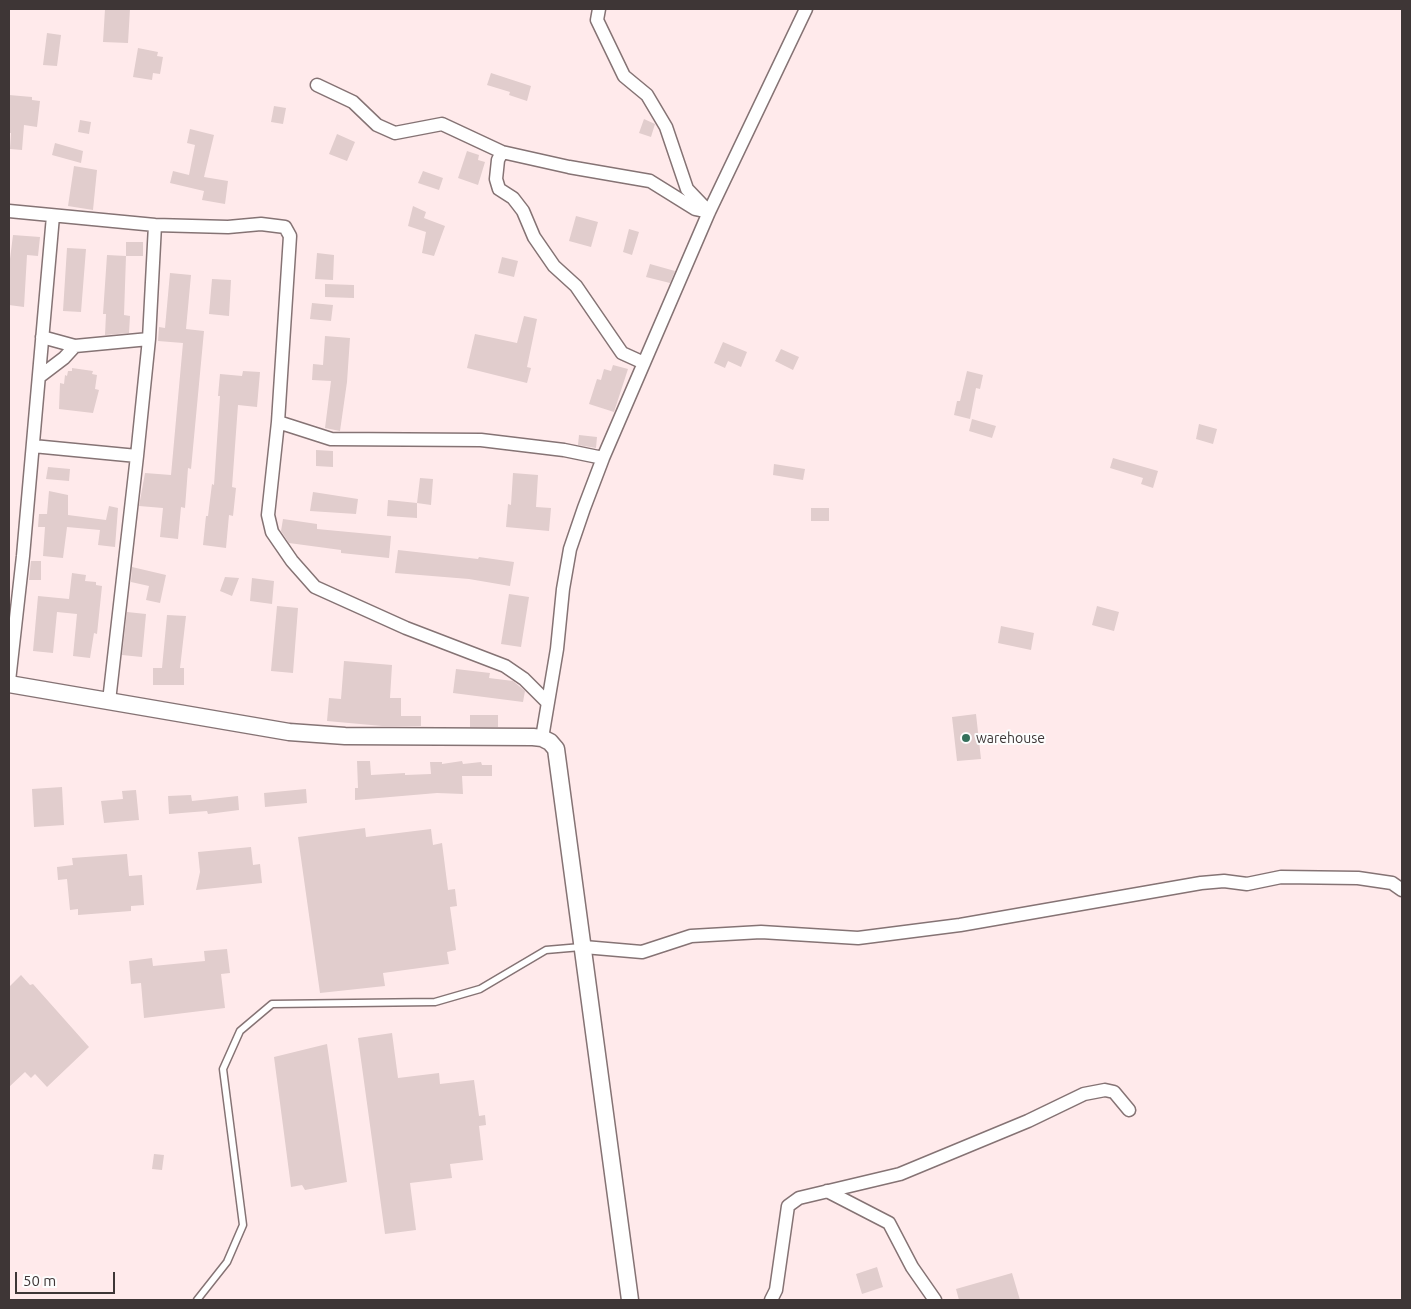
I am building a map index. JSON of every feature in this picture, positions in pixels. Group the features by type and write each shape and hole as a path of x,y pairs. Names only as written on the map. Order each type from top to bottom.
{"street":[{"path":"599,9 597,20 624,76 647,95 666,127 687,189 709,212"},
{"path":"542,738 570,549 603,458 709,212 806,9"},
{"path":"317,85 353,102 377,125 395,134 442,124 502,152 569,167 650,180 695,209 709,212"},
{"path":"502,152 498,160 496,179 499,189 513,198 523,211 534,237 554,266 576,286 622,353 644,363"},
{"path":"9,211 155,225 228,227 261,224 285,227 290,236 278,422 268,514 272,532 292,561 315,587 406,628 505,666 524,679 548,702"},
{"path":"53,216 33,446 9,683 289,732 345,736 542,738 556,749 630,1300"},
{"path":"109,701 137,456 148,339 155,225"},
{"path":"42,337 75,346 148,339"},
{"path":"39,377 64,358 75,346"},
{"path":"278,422 331,439 482,440 564,450 603,458"},
{"path":"33,446 137,456"},
{"path":"584,947 642,952 691,936 761,932 858,938 960,925 1191,884 1224,880 1247,884 1281,877 1358,878 1392,883 1402,890"},
{"path":"771,1300 776,1290 788,1206 799,1198 900,1174 1028,1121 1084,1094 1106,1090 1114,1092 1128,1110"},
{"path":"827,1191 889,1223 912,1267 935,1300"}],"lane":[{"path":"197,1300 227,1262 243,1225 223,1069 240,1031 272,1004 435,1002 480,989 546,950 584,947"}],"building":[{"path":"105,9 130,9 128,43 103,42"},
{"path":"47,33 61,35 57,66 43,65"},
{"path":"138,48 158,52 157,56 163,57 160,74 153,73 152,80 133,77"},
{"path":"491,73 531,86 527,101 509,95 510,92 487,85"},
{"path":"9,95 32,97 32,100 40,101 37,127 24,125 22,150 10,149"},
{"path":"274,106 286,108 283,124 271,122"},
{"path":"644,119 655,124 651,137 639,133"},
{"path":"80,120 91,122 89,134 78,132"},
{"path":"190,129 214,135 204,177 228,181 225,204 202,200 204,191 170,183 173,171 189,175 195,145 187,143"},
{"path":"337,134 355,142 347,161 329,154"},
{"path":"55,143 83,151 81,163 52,155"},
{"path":"467,151 479,155 478,160 485,162 478,185 458,178"},
{"path":"74,166 97,170 93,210 68,206"},
{"path":"423,171 443,178 439,190 418,183"},
{"path":"413,206 426,212 424,218 445,226 434,256 422,253 426,232 408,226"},
{"path":"576,216 598,222 591,247 569,241"},
{"path":"629,229 639,232 632,255 623,252"},
{"path":"13,235 40,237 38,256 27,255 24,307 9,305 9,267"},
{"path":"126,242 143,242 143,256 126,256"},
{"path":"67,248 86,249 81,312 63,311"},
{"path":"317,253 334,255 333,280 315,279"},
{"path":"107,255 126,256 124,315 130,316 129,333 105,335 106,314 103,314"},
{"path":"502,257 518,261 514,277 498,273"},
{"path":"650,264 675,271 670,283 646,277"},
{"path":"170,273 191,275 186,329 204,331 191,469 188,468 185,508 181,507 178,539 160,537 163,508 139,506 145,473 171,475 183,343 158,341 159,327 165,328"},
{"path":"212,279 231,280 229,316 209,314"},
{"path":"325,284 354,285 354,298 325,297"},
{"path":"312,303 333,305 331,321 310,319"},
{"path":"524,316 537,319 527,367 531,368 527,383 467,368 475,334 517,343"},
{"path":"325,336 350,338 347,382 340,431 325,428 331,381 312,380 313,364 323,365"},
{"path":"723,342 747,352 741,367 728,361 725,368 714,363"},
{"path":"781,349 799,357 793,370 775,361"},
{"path":"613,365 628,369 614,412 589,404 597,379 601,380 604,369 611,371"},
{"path":"72,368 93,371 92,374 97,375 95,389 99,390 93,413 59,409 60,383 64,384 65,375 67,376 68,371 72,371"},
{"path":"243,371 260,372 257,407 238,405 232,487 236,488 233,516 229,515 226,548 203,545 206,516 208,516 212,484 214,485 220,374 242,376"},
{"path":"967,371 983,375 980,389 976,388 970,419 954,415 957,401 960,401"},
{"path":"972,419 996,426 992,438 969,431"},
{"path":"1199,424 1217,429 1213,444 1196,439"},
{"path":"579,435 597,437 596,448 578,445"},
{"path":"316,450 333,451 333,467 316,466"},
{"path":"1113,458 1158,471 1153,488 1141,484 1143,478 1110,468"},
{"path":"774,464 805,469 803,480 773,475"},
{"path":"48,467 70,469 69,481 46,479"},
{"path":"513,473 538,475 536,507 551,508 549,531 506,527 508,504 511,505"},
{"path":"420,478 433,479 431,505 417,503"},
{"path":"49,491 68,495 68,515 106,520 109,506 118,508 115,547 98,545 100,530 67,527 63,558 43,556 45,527 38,527 39,514 47,514"},
{"path":"313,492 358,499 356,514 310,511"},
{"path":"388,500 417,503 417,518 387,516"},
{"path":"811,508 829,508 829,521 811,521"},
{"path":"283,519 317,524 317,529 391,536 389,558 341,553 341,550 289,543 281,531"},
{"path":"398,550 514,562 510,586 469,579 395,573"},
{"path":"31,561 41,561 41,580 29,580"},
{"path":"132,567 166,575 160,603 146,600 149,586 131,582"},
{"path":"72,573 86,575 85,581 96,582 96,585 102,586 97,634 94,633 90,658 73,656 77,614 57,612 53,653 33,651 38,596 69,599"},
{"path":"225,577 239,578 232,596 220,591"},
{"path":"252,578 274,581 272,604 250,601"},
{"path":"509,594 529,597 521,647 501,644"},
{"path":"277,606 298,608 293,673 271,671"},
{"path":"1097,606 1119,612 1114,631 1092,625"},
{"path":"127,612 146,614 142,657 122,655"},
{"path":"167,615 186,616 180,668 184,668 184,685 153,685 153,668 162,668"},
{"path":"1001,626 1034,633 1031,650 998,643"},
{"path":"344,661 392,665 390,698 401,698 401,716 421,716 421,726 382,726 327,721 329,698 341,699"},
{"path":"456,669 490,673 489,678 513,681 525,691 523,702 453,693"},
{"name":"warehouse","path":"976,714 981,759 957,761 952,717"},
{"path":"470,715 498,715 498,727 470,727"},
{"path":"357,761 370,761 371,775 431,774 430,762 442,762 442,764 462,761 463,764 481,762 482,765 492,765 492,776 462,776 463,794 437,793 355,800 355,788 358,788"},
{"path":"62,787 64,825 34,827 32,789"},
{"path":"306,789 307,803 265,807 264,793"},
{"path":"136,790 139,820 104,823 101,801 123,799 122,791"},
{"path":"191,795 192,801 238,796 239,810 208,814 207,811 169,814 168,796"},
{"path":"365,828 366,837 431,829 433,845 442,843 448,890 455,889 457,906 450,907 456,950 447,952 449,964 383,973 385,986 320,993 298,837"},
{"path":"251,847 253,865 260,864 262,883 196,890 200,872 198,852"},
{"path":"127,854 129,876 142,875 144,905 131,906 131,911 78,915 78,909 70,910 67,879 58,880 57,867 73,865 72,858"},
{"path":"227,949 230,973 221,974 225,1008 144,1018 141,983 131,984 129,961 152,958 153,966 205,961 204,951"},
{"path":"21,975 30,985 33,984 89,1047 47,1087 35,1074 31,1078 25,1072 9,1087 9,987"},
{"path":"392,1033 398,1078 439,1073 440,1084 474,1080 479,1116 485,1115 486,1125 479,1126 483,1160 450,1164 452,1178 410,1183 416,1230 385,1234 358,1038"},
{"path":"327,1044 347,1182 305,1190 302,1185 291,1187 274,1057"},
{"path":"154,1154 164,1155 162,1170 152,1169"},
{"path":"877,1267 883,1287 862,1294 856,1274"},
{"path":"1012,1273 1020,1300 959,1300 956,1289"}],"place":[{"name":"warehouse","path":"966,738"}]}
